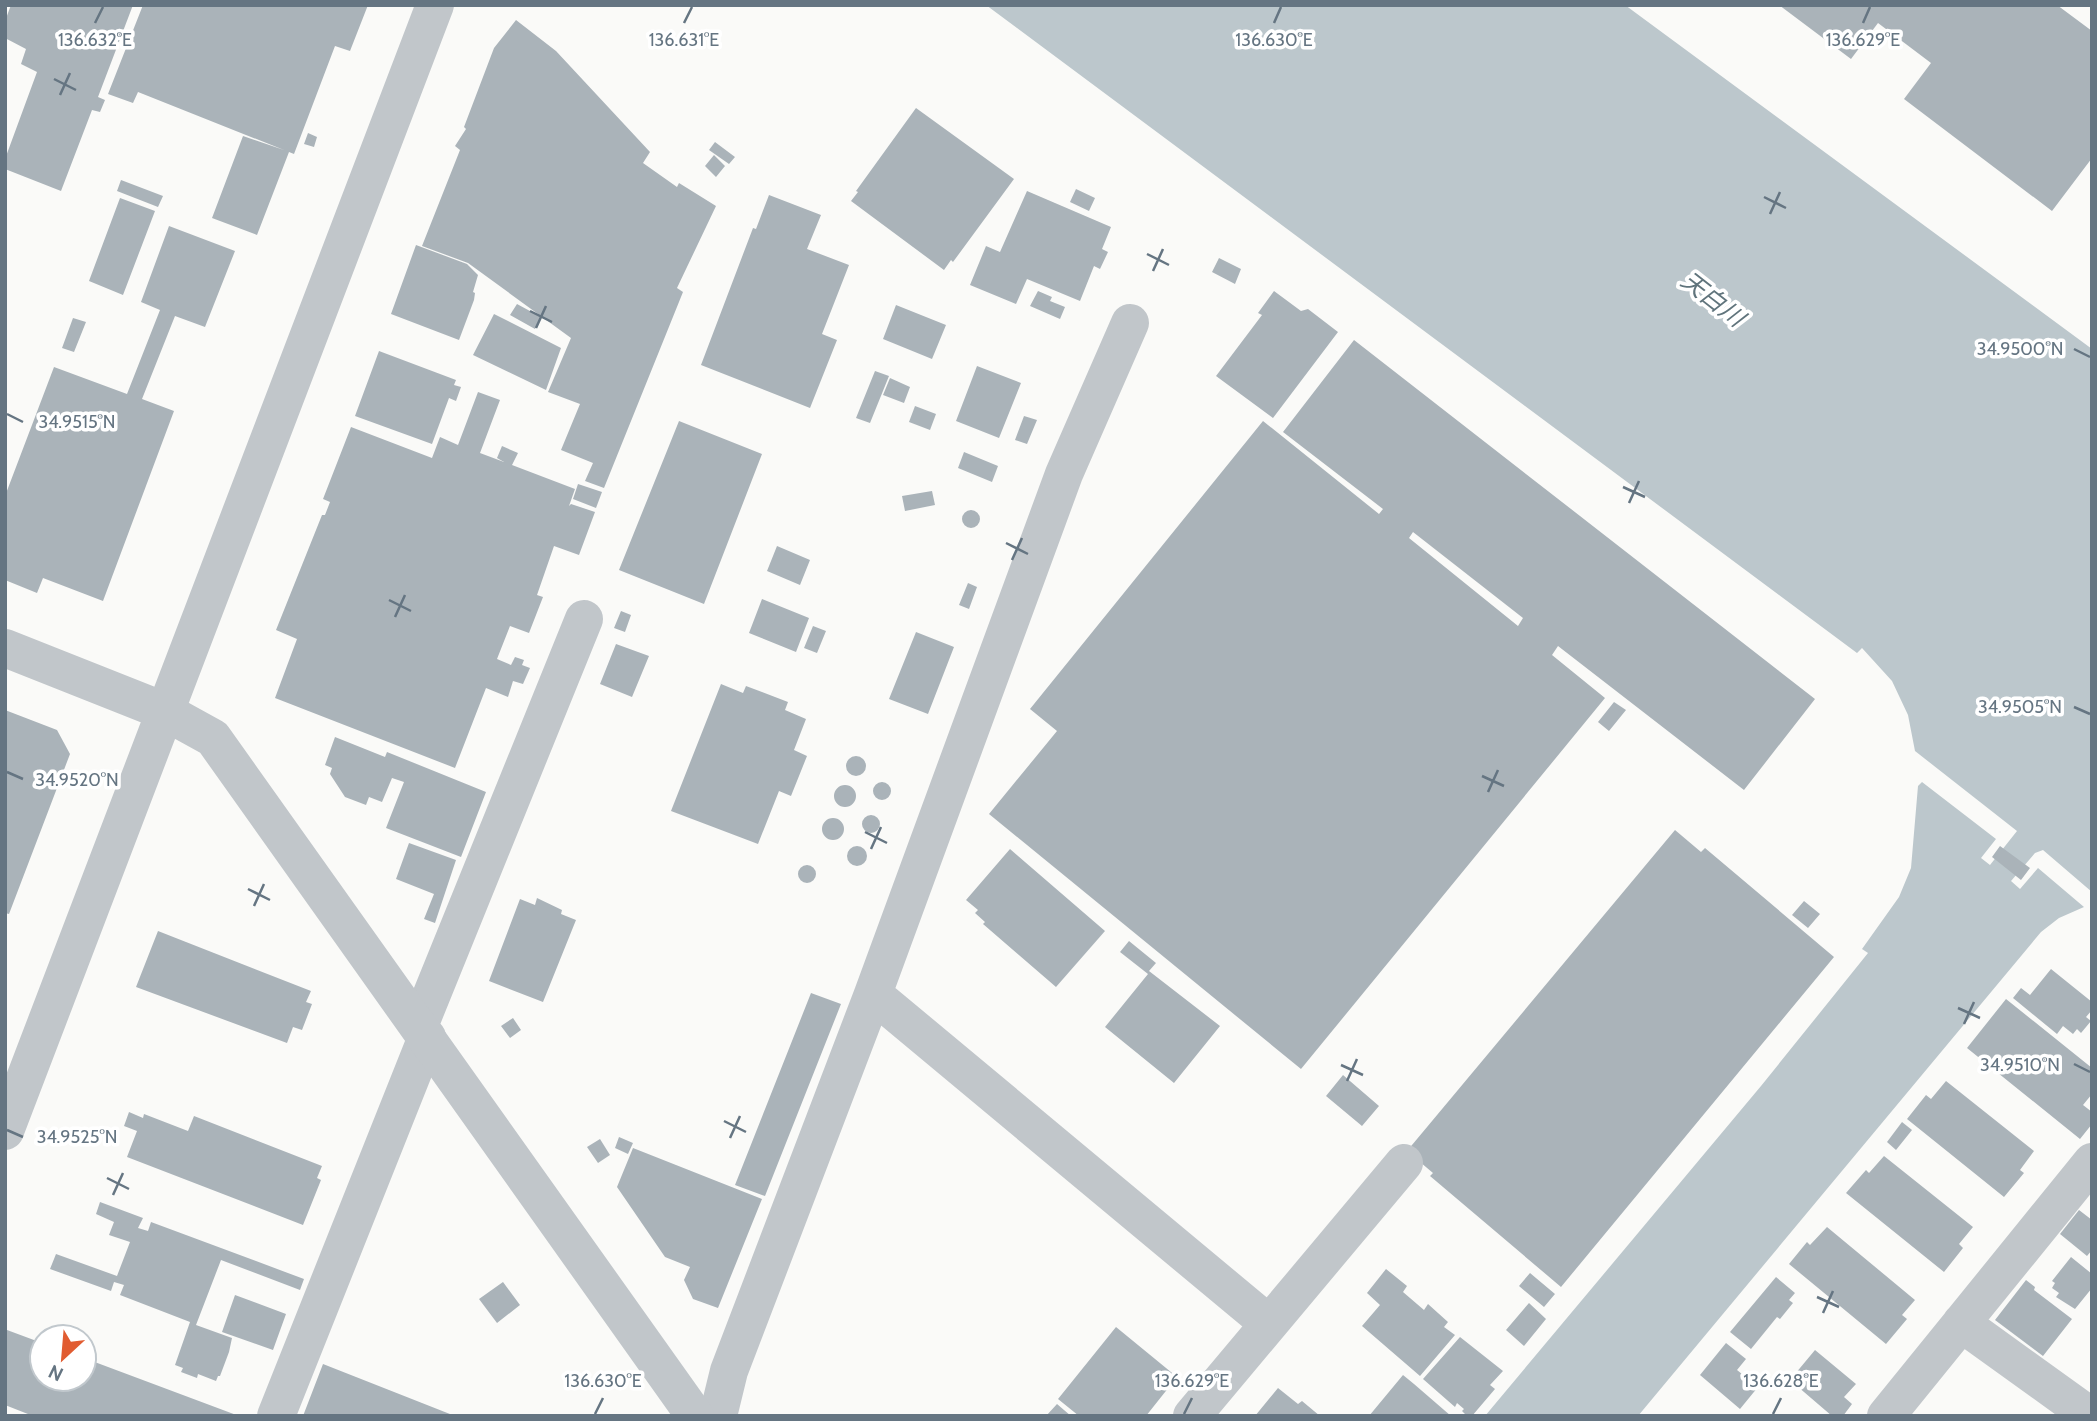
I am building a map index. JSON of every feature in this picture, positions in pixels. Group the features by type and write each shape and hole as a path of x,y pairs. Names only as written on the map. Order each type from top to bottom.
{"street":[{"path":"5,1131 435,5"},
{"path":"718,1416 729,1371 873,994 1064,474 1130,323"},
{"path":"276,1416 584,619"},
{"path":"5,648 164,711 213,738 695,1416"},
{"path":"873,994 1269,1324"},
{"path":"1886,1416 2092,1162"},
{"path":"1192,1416 1404,1163"},
{"path":"1961,1324 2090,1416"}],"water":[{"name":"天白川","path":"986,5 1625,5 2092,349 2092,892 2043,850 2035,853 2011,881 2020,889 2038,868 2084,907 2059,918 2041,932 1638,1416 1485,1416 1761,1086 1868,953 1862,949 1899,897 1911,868 1918,786 1922,782 1996,839 1981,858 1990,865 2017,831 1915,751 1908,715 1892,681 1862,648 1857,653"}],"building":[{"path":"11,5 133,5 98,97 105,100 100,112 92,110 61,191 5,169 5,159 37,72 21,64 26,49 5,38 5,21"},
{"path":"143,5 368,5 350,51 335,46 294,154 289,152 257,235 212,218 243,136 284,150 138,92 133,103 108,94"},
{"path":"1779,5 2057,5 2092,31 2092,158 2052,211 1904,99 1931,63 1878,23 1851,59"},
{"path":"516,20 556,51 650,152 643,163 677,187 679,183 716,206 677,288 683,292 604,488 585,481 593,463 561,450 580,404 548,392 571,338 468,263 422,246 460,150 455,146 466,129 464,127 494,48"},
{"path":"916,108 1014,179 953,262 951,260 944,270 851,201"},
{"path":"308,133 317,137 314,147 304,144"},
{"path":"715,142 735,157 729,164 709,150"},
{"path":"714,155 725,166 716,177 705,166"},
{"path":"121,180 163,196 158,207 117,191"},
{"path":"1076,189 1095,198 1089,211 1070,202"},
{"path":"1027,191 1111,227 1102,249 1108,252 1100,269 1094,266 1080,301 1027,279 1016,304 970,285 986,246 1000,252"},
{"path":"769,195 821,215 807,249 849,265 822,334 837,340 810,408 701,365 753,228 756,229"},
{"path":"120,198 155,211 123,295 89,281"},
{"path":"169,226 235,251 205,327 175,316 142,399 174,411 103,601 43,578 37,593 5,580 5,496 54,367 127,394 160,310 141,302"},
{"path":"416,245 467,264 478,275 473,292 474,300 459,340 391,314"},
{"path":"1219,258 1241,269 1235,284 1212,272"},
{"path":"1038,291 1052,297 1050,301 1065,307 1060,319 1030,306"},
{"path":"1274,291 1301,311 1308,309 1338,332 1273,418 1216,376 1262,315 1258,313"},
{"path":"517,304 541,317 535,329 510,315"},
{"path":"896,305 946,325 932,359 883,339"},
{"path":"494,314 561,348 546,390 473,355"},
{"path":"73,318 86,322 74,352 62,348"},
{"path":"1354,340 1815,699 1744,790 1558,646 1552,655 1605,698 1301,1069 989,814 1057,731 1030,709 1263,421 1379,514 1383,509 1283,432","holes":["1413,532 1523,618 1518,626 1409,538"]},
{"path":"379,351 456,380 454,385 461,387 456,401 449,398 432,444 355,416"},
{"path":"977,366 1021,383 999,438 956,421"},
{"path":"875,371 889,376 870,423 856,418"},
{"path":"890,378 910,387 904,403 883,395"},
{"path":"478,392 500,400 480,453 504,462 497,458 502,446 518,453 512,465 575,489 569,506 571,504 595,512 579,555 554,546 537,595 543,597 529,633 510,626 497,659 511,665 515,657 524,660 522,665 530,668 523,684 513,681 508,697 486,688 455,768 275,698 297,639 276,630 322,515 325,515 330,502 323,499 351,427 432,458 440,437 458,445"},
{"path":"915,406 936,414 930,430 909,422"},
{"path":"1024,416 1037,420 1027,444 1015,440"},
{"path":"679,421 762,454 704,604 619,570"},
{"path":"964,452 998,466 992,482 958,468"},
{"path":"578,484 602,492 596,508 573,499"},
{"path":"932,491 935,505 905,511 902,496"},
{"path":"971,510 977,513 980,519 977,525 971,528 965,525 962,519 965,513"},
{"path":"777,546 810,560 800,585 767,571"},
{"path":"968,583 977,587 969,609 959,605"},
{"path":"762,599 809,618 796,652 749,633"},
{"path":"621,611 631,615 625,632 614,628"},
{"path":"813,626 826,631 817,653 804,648"},
{"path":"916,632 954,647 928,714 889,699"},
{"path":"616,644 649,656 632,697 600,684"},
{"path":"721,684 743,693 746,686 788,702 785,710 806,719 794,750 807,756 791,796 779,791 758,844 671,811"},
{"path":"1614,702 1626,710 1609,731 1598,722"},
{"path":"5,710 57,730 70,754 9,914 5,913"},
{"path":"335,737 385,757 387,752 486,792 461,857 386,828 404,782 392,778 382,802 369,797 366,805 345,797 330,774 332,768 325,765"},
{"path":"856,756 863,759 866,766 863,773 856,776 849,773 846,766 849,759"},
{"path":"882,782 888,785 891,791 888,797 882,800 876,797 873,791 876,785"},
{"path":"845,785 853,788 856,796 853,804 845,807 837,804 834,796 837,788"},
{"path":"871,815 877,818 880,824 877,830 871,833 865,830 862,824 865,818"},
{"path":"833,818 841,821 844,829 841,837 833,840 825,837 822,829 825,821"},
{"path":"1675,830 1701,852 1705,848 1834,957 1561,1287 1430,1176 1433,1173 1407,1151"},
{"path":"409,843 456,860 435,923 424,919 434,894 396,879"},
{"path":"857,846 864,849 867,856 864,863 857,866 850,863 847,856 850,849"},
{"path":"2000,846 2030,868 2021,880 1992,857"},
{"path":"1010,849 1105,931 1056,987 983,924 985,922 975,913 978,910 966,900"},
{"path":"803,865 811,865 816,874 814,881 803,883 798,878 798,870"},
{"path":"537,898 562,910 561,914 576,920 543,1002 489,981 520,899 535,905"},
{"path":"1804,901 1820,914 1808,928 1792,915"},
{"path":"158,931 311,991 306,1002 312,1004 302,1030 293,1027 287,1043 136,987"},
{"path":"1129,941 1156,963 1149,971 1220,1026 1174,1083 1105,1027 1148,974 1120,952"},
{"path":"2051,969 2092,1002 2092,1010 2086,1017 2091,1021 2081,1033 2077,1029 2073,1034 2063,1026 2057,1034 2013,998 2021,988 2030,995"},
{"path":"811,993 841,1004 765,1196 735,1185"},
{"path":"2006,999 2092,1068 2092,1094 2083,1105 2092,1112 2092,1124 2080,1139 1967,1048"},
{"path":"513,1018 521,1030 510,1038 501,1026"},
{"path":"1343,1075 1379,1106 1362,1126 1326,1096"},
{"path":"1946,1081 2034,1151 2020,1170 2024,1173 2004,1197 1907,1119 1926,1095 1931,1099"},
{"path":"129,1112 143,1118 144,1114 188,1131 194,1116 322,1166 317,1178 321,1180 303,1225 127,1157 137,1131 124,1126"},
{"path":"1902,1122 1912,1130 1896,1150 1887,1142"},
{"path":"619,1137 633,1143 628,1154 615,1148"},
{"path":"600,1139 610,1155 598,1163 587,1147"},
{"path":"633,1148 762,1199 718,1308 693,1299 684,1280 690,1267 665,1257 617,1187"},
{"path":"1884,1156 1973,1227 1959,1244 1963,1248 1944,1272 1846,1193 1866,1170 1869,1173"},
{"path":"100,1202 143,1218 138,1228 148,1231 151,1222 304,1279 300,1290 221,1260 196,1325 232,1338 229,1352 216,1381 198,1374 197,1378 181,1372 183,1368 175,1365 190,1322 120,1295 124,1285 114,1282 111,1291 50,1269 56,1254 117,1276 130,1242 109,1235 114,1222 96,1214"},
{"path":"2079,1210 2092,1220 2092,1250 2087,1256 2060,1234"},
{"path":"1827,1227 1915,1300 1902,1315 1907,1319 1886,1344 1789,1264 1807,1242 1810,1245"},
{"path":"2071,1257 2092,1274 2092,1288 2075,1309 2056,1297 2059,1293 2052,1288 2055,1283 2052,1281"},
{"path":"1386,1269 1407,1286 1403,1292 1424,1310 1428,1304 1448,1322 1444,1327 1455,1335 1420,1376 1362,1326 1380,1305 1367,1293"},
{"path":"1530,1273 1555,1294 1544,1307 1519,1286"},
{"path":"1776,1277 1795,1293 1789,1300 1793,1303 1780,1319 1777,1317 1751,1349 1730,1332"},
{"path":"2026,1280 2035,1287 2034,1290 2072,1319 2043,1356 1995,1320"},
{"path":"503,1282 520,1305 497,1323 479,1299"},
{"path":"235,1295 286,1314 273,1350 222,1332"},
{"path":"1529,1303 1546,1319 1524,1346 1506,1330"},
{"path":"1116,1327 1177,1377 1146,1416 1079,1416 1058,1399"},
{"path":"7,1330 28,1338 28,1393 98,1393 98,1363 239,1416 33,1416 5,1405"},
{"path":"1460,1337 1503,1371 1490,1385 1495,1389 1472,1416 1467,1416 1457,1403 1455,1407 1423,1379"},
{"path":"1726,1343 1746,1359 1737,1370 1758,1387 1740,1409 1700,1375"},
{"path":"1815,1350 1856,1384 1844,1397 1852,1404 1843,1416 1832,1416 1790,1380"},
{"path":"323,1364 455,1416 303,1416"},
{"path":"1403,1375 1414,1384 1451,1416 1369,1416"},
{"path":"1278,1388 1298,1404 1302,1401 1320,1416 1255,1416"},
{"path":"1057,1404 1071,1416 1046,1416"}]}
